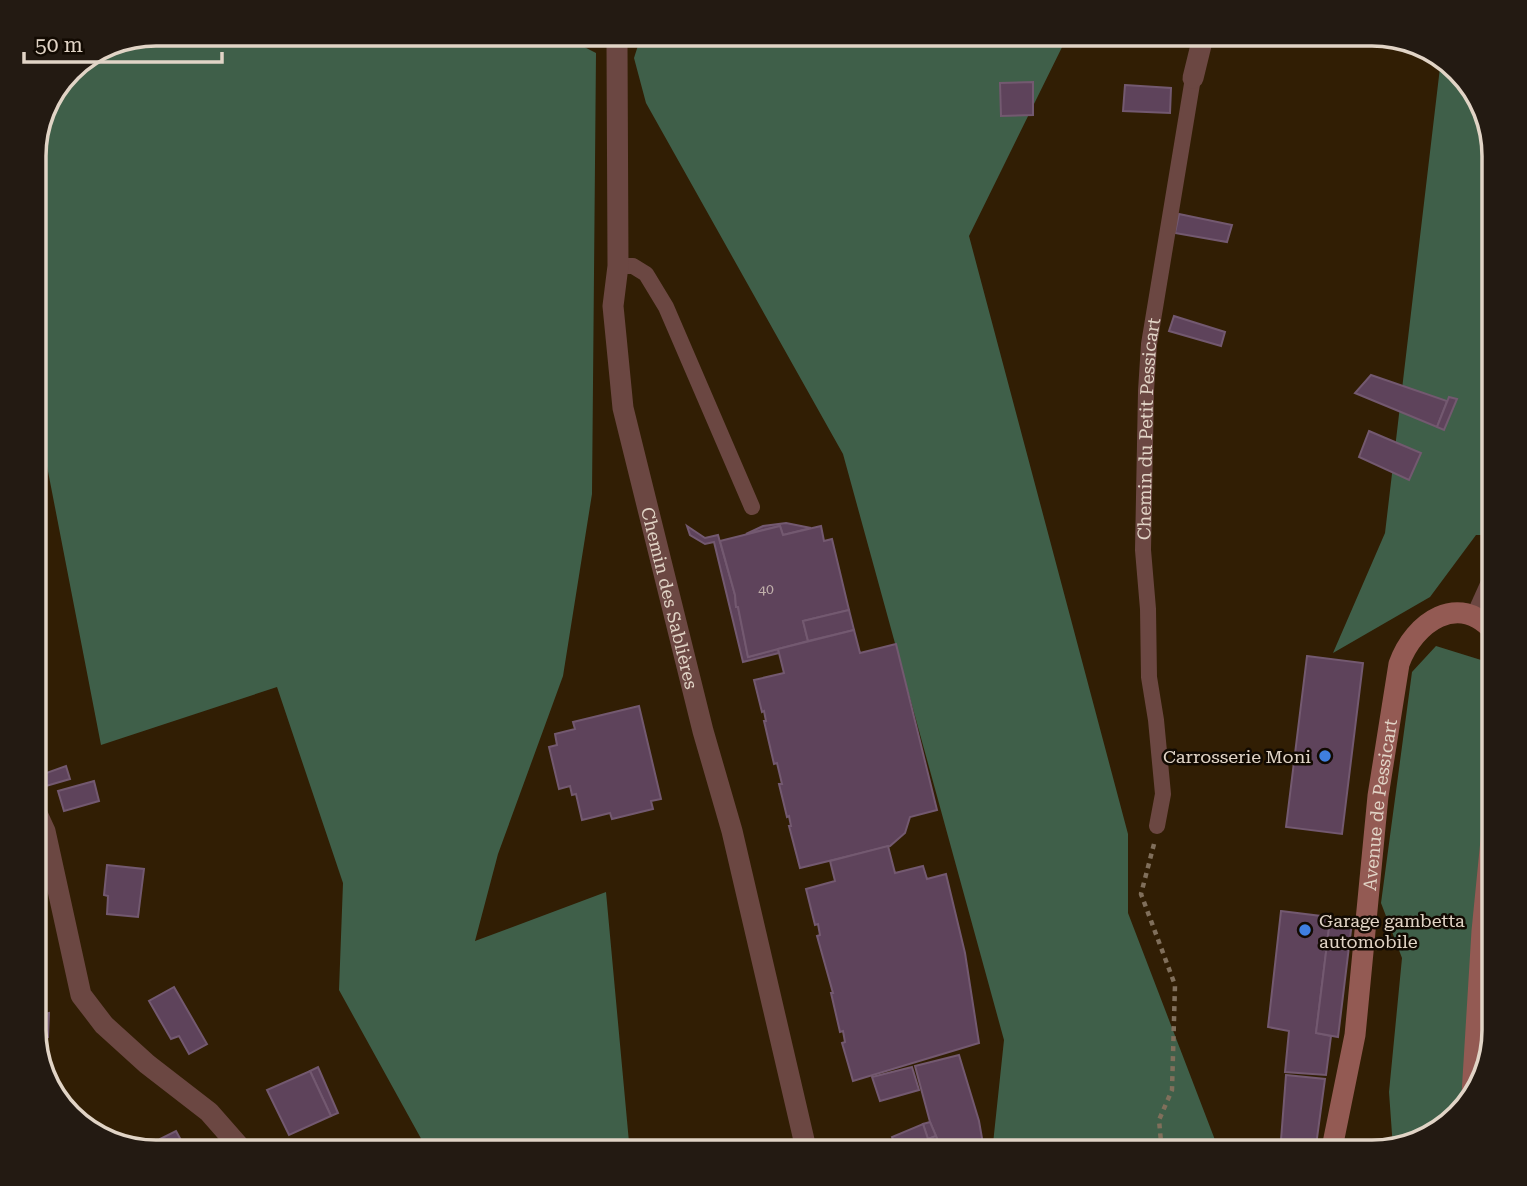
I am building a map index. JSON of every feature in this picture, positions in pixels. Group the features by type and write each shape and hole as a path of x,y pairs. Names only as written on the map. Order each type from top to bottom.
{"street":[{"name":"Chemin des Sablières","path":"617,46 618,266 613,306 623,408 703,731 732,831 804,1140"},
{"name":"Chemin du Petit Pessicart","path":"1193,78 1201,46"},
{"path":"1482,603 1476,617 1482,622"},
{"name":"Avenue de Pessicart","path":"1334,1140 1355,1035 1378,796 1399,664 1405,647 1427,622 1440,616 1457,614 1476,617"},
{"path":"46,836 81,995 104,1025 147,1064 209,1112 234,1140"},
{"path":"1473,1072 1482,932"}],"lane":[{"name":"Chemin du Petit Pessicart","path":"1157,826 1163,794 1149,677 1148,609 1143,550 1146,391 1149,344 1193,78"},
{"path":"618,266 633,266 646,274 666,307 752,507"}],"path":[{"path":"1157,826 1141,894 1175,985 1172,1090 1159,1120 1161,1140"}],"green space":[{"path":"155,46 582,46 596,53 592,494 563,676 498,854 475,941 606,892 629,1140 422,1140 339,990 343,883 277,687 101,745 46,461 46,148 49,127 68,88 100,60 120,51"},
{"path":"638,46 1063,46 969,236 1128,834 1128,913 1215,1140 993,1140 1004,1040 843,454 646,103 634,58"},
{"path":"1440,69 1459,88 1470,107 1476,120 1482,155 1482,535 1476,535 1430,597 1333,653 1385,533"},
{"path":"1436,646 1482,660 1482,1031 1476,1066 1459,1098 1439,1118 1407,1135 1392,1138 1389,1092 1402,958 1381,903 1412,672"}],"building":[{"path":"1033,82 1033,115 1001,116 1000,83"},
{"path":"1125,85 1171,88 1170,113 1123,111"},
{"path":"1179,214 1232,225 1227,242 1175,233"},
{"path":"1174,316 1225,332 1221,346 1169,331"},
{"path":"1371,375 1447,401 1437,427 1355,393"},
{"path":"1449,397 1457,399 1444,430 1437,427"},
{"path":"1369,431 1421,453 1409,480 1359,457"},
{"path":"786,523 811,528 783,535 780,526 746,534 763,526"},
{"path":"687,526 705,538 718,535 738,607 748,657 778,649 779,653 743,662 714,542 705,544 690,535"},
{"path":"780,526 783,535 821,526 824,541 832,539 849,610 803,621 808,641 748,657 720,541"},
{"path":"849,610 854,630 808,641 803,621"},
{"path":"854,630 860,653 896,644 937,810 910,817 905,833 890,846 800,868 779,784 782,784 777,763 774,764 764,711 762,712 754,680 784,673 778,649"},
{"path":"1307,656 1363,663 1342,834 1286,827"},
{"path":"639,706 661,799 651,801 653,809 612,819 610,813 582,820 576,794 572,795 570,786 559,789 549,747 557,745 555,734 575,729 573,722"},
{"path":"66,766 70,779 46,786 46,773"},
{"path":"94,781 99,801 64,811 58,791"},
{"path":"888,846 895,873 923,866 927,879 946,874 965,953 979,1043 853,1081 842,1043 845,1042 843,1031 840,1032 833,993 817,936 820,935 818,924 815,925 806,889 835,881 830,861"},
{"path":"107,865 144,869 138,917 107,914 108,896 104,895"},
{"path":"1281,911 1329,917 1330,920 1316,1033 1331,1036 1326,1075 1285,1072 1289,1031 1268,1027"},
{"path":"1330,920 1352,922 1338,1037 1316,1033"},
{"path":"174,987 207,1044 189,1054 179,1036 171,1039 149,1001"},
{"path":"49,1013 48,1037 46,1014"},
{"path":"959,1055 982,1140 938,1140 915,1066"},
{"path":"318,1067 338,1113 331,1116 310,1071"},
{"path":"912,1067 919,1090 880,1101 872,1077"},
{"path":"310,1071 331,1116 289,1135 267,1090"},
{"path":"1286,1075 1325,1079 1317,1140 1281,1140"},
{"path":"930,1122 936,1136 928,1139 923,1124"},
{"path":"923,1124 928,1139 936,1136 938,1140 893,1140 892,1137"},
{"path":"176,1131 181,1140 160,1140"}],"place":[{"name":"Carrosserie Moni","path":"1325,756"},
{"name":"Garage gambetta automobile","path":"1305,930"}]}
